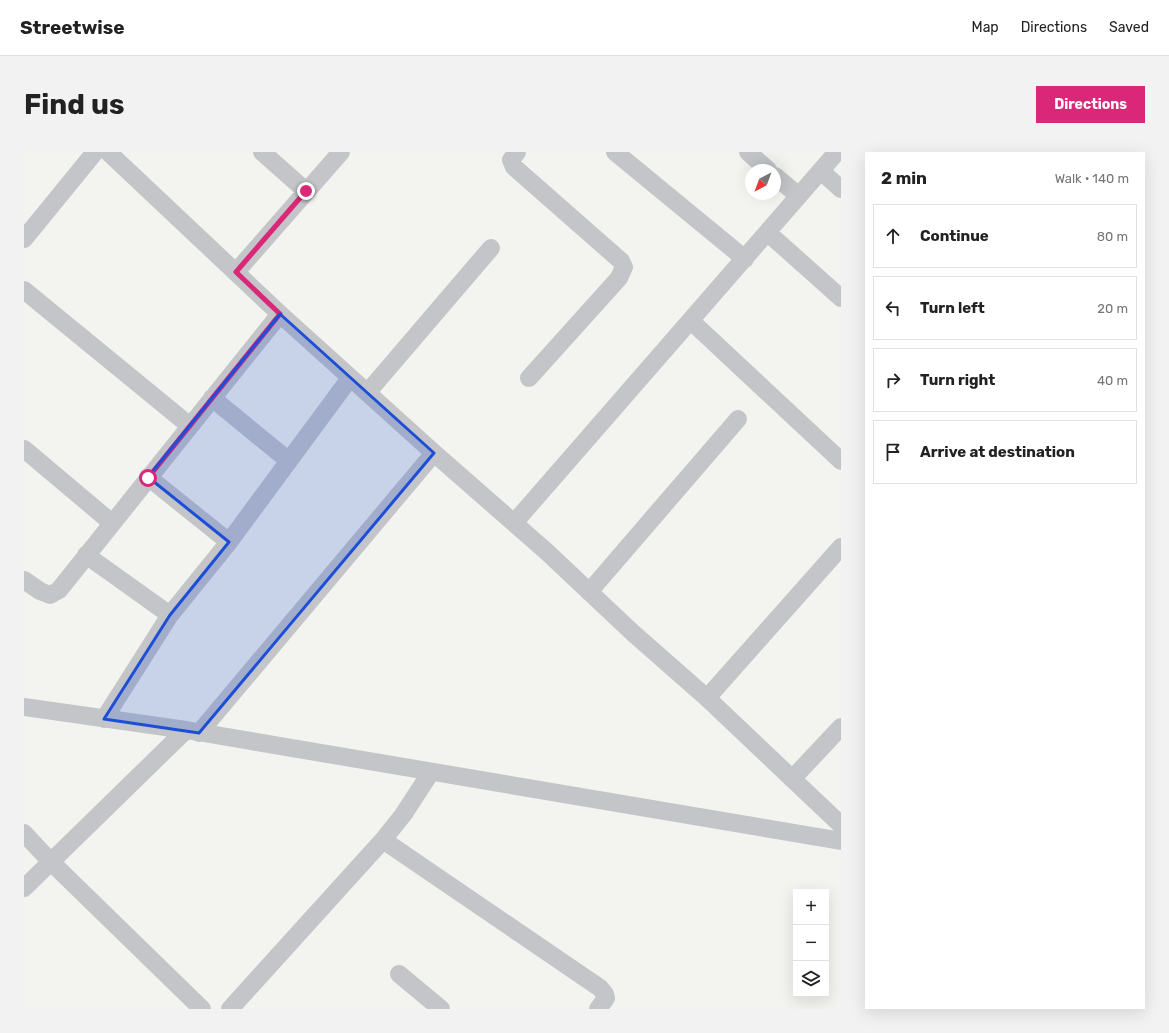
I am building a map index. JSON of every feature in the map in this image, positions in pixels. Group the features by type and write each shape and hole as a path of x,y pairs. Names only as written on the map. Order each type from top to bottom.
{"street":[{"path":"24,239 95,152"},
{"path":"108,152 280,314 434,454 514,523 706,698 841,825"},
{"path":"262,152 306,191"},
{"path":"236,272 341,152"},
{"path":"517,152 512,160 514,167 621,261 624,267 619,278 529,378"},
{"path":"615,152 745,259"},
{"path":"748,152 761,164"},
{"path":"514,523 837,152"},
{"path":"821,171 841,189"},
{"path":"781,181 799,196"},
{"path":"768,233 841,298"},
{"path":"367,393 491,248"},
{"path":"24,290 190,426"},
{"path":"24,580 40,592 50,595 58,590 280,314"},
{"path":"691,321 841,461"},
{"path":"104,719 170,615 229,542 350,378"},
{"path":"212,398 289,461"},
{"path":"589,592 738,419"},
{"path":"24,448 112,524"},
{"path":"24,888 50,861 192,732 434,454"},
{"path":"148,478 229,542"},
{"path":"706,698 841,547"},
{"path":"86,555 170,615"},
{"path":"24,707 192,732 841,841"},
{"path":"792,779 841,727"},
{"path":"230,1009 383,840 403,815 431,772"},
{"path":"24,833 50,861 202,1009"},
{"path":"383,840 600,988 605,994 606,998 598,1009"},
{"path":"399,974 441,1009"}],"highlighted area":[{"path":"280,314 434,453 199,733 104,719 170,615 229,542 148,477"}],"route":[{"path":"148,478 280,314 236,272 306,191"}]}
